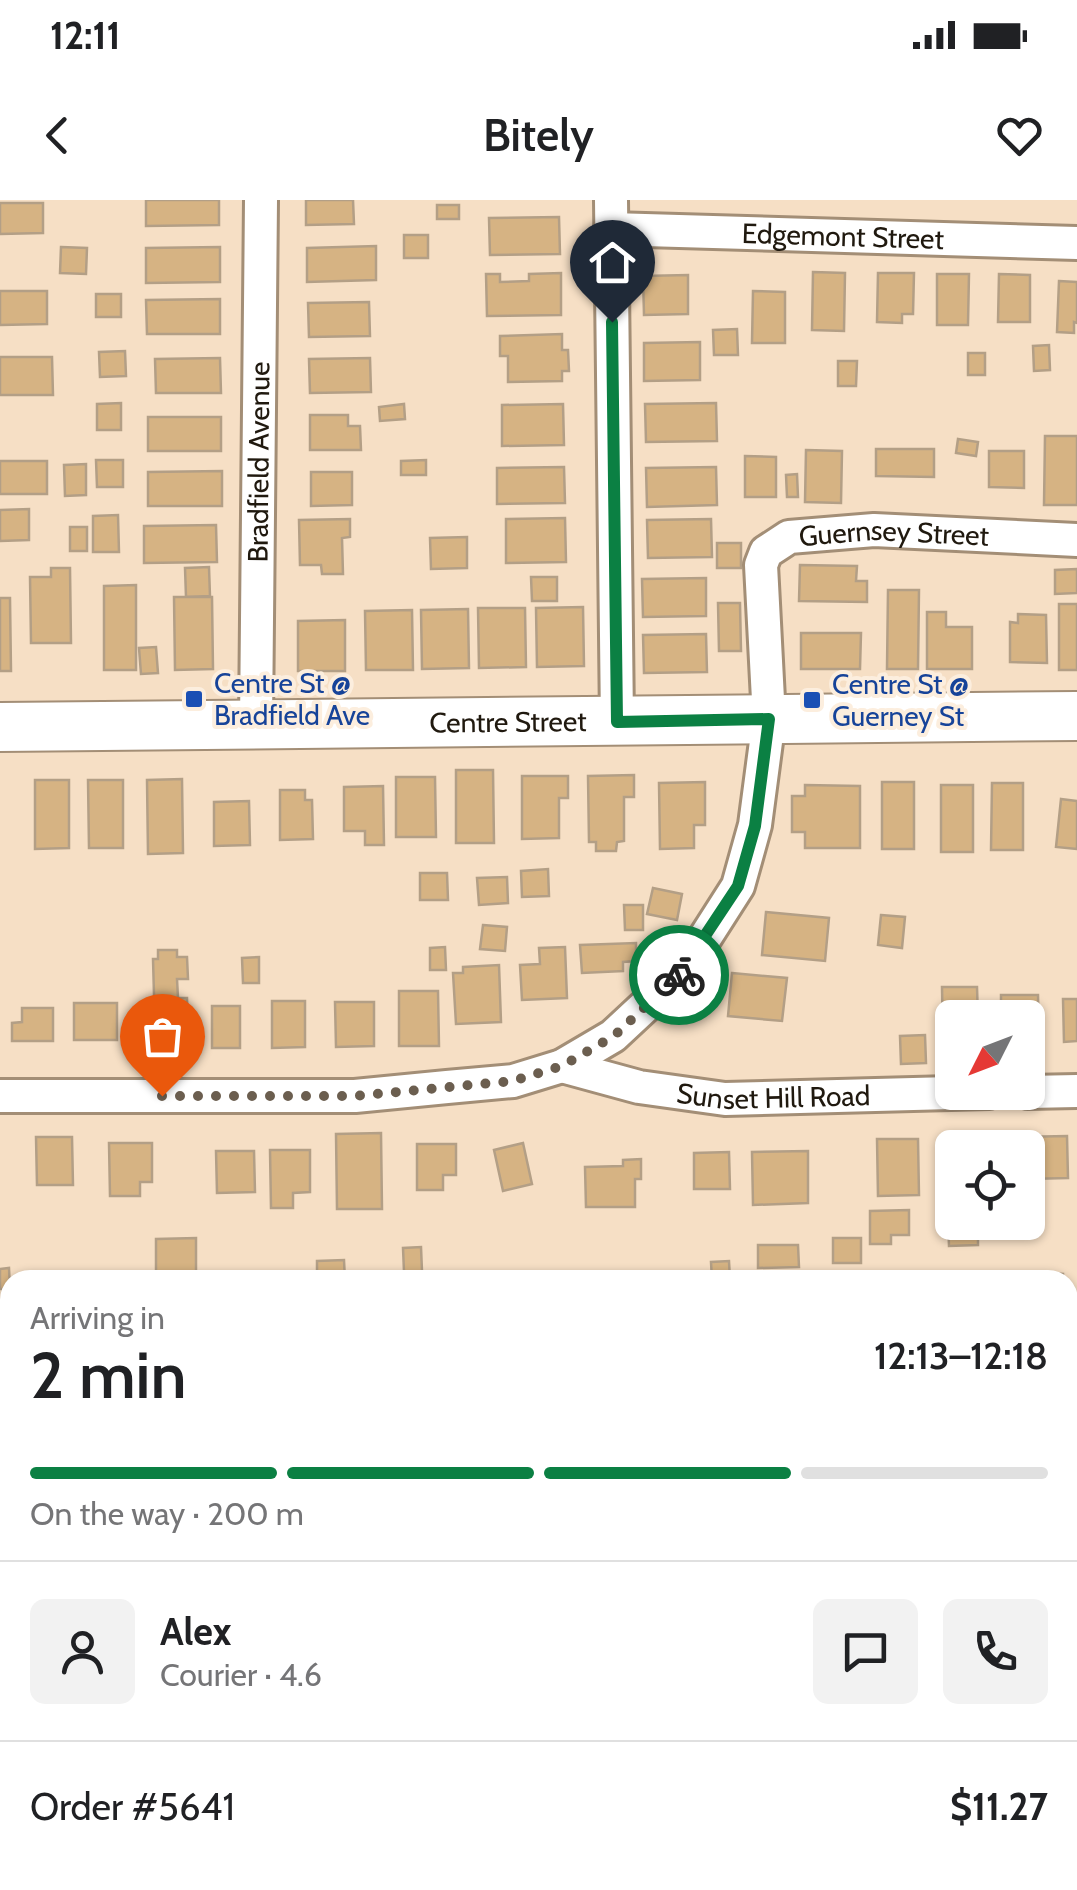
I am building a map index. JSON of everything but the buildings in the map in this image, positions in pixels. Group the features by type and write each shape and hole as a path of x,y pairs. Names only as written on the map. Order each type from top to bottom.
{"main road":[{"name":"Centre Street","path":"0,728 1077,716"}],"street":[{"name":"Bradfield Avenue","path":"256,724 260,200"},
{"name":"Edgemont Street","path":"611,214 1077,243"},
{"path":"611,214 617,722"},
{"name":"Guernsey Street","path":"0,1096 355,1096 513,1081 562,1066 614,1036 685,970 738,886 755,826 769,719 762,565 766,552 789,538 874,530 1077,540"},
{"name":"Sunset Hill Road","path":"562,1066 639,1088 725,1099 935,1093"},
{"path":"1045,1092 1077,1091"}],"way so far":[{"path":"162,1096 355,1096 513,1081 562,1066 614,1036 679,975"}],"place":[{"name":"Centre St @ Bradfield Ave","path":"194,699"},
{"name":"Centre St @ Guerney St","path":"812,700"}],"route":[{"path":"612,322 617,722 769,719 755,826 738,886 679,975"}]}
